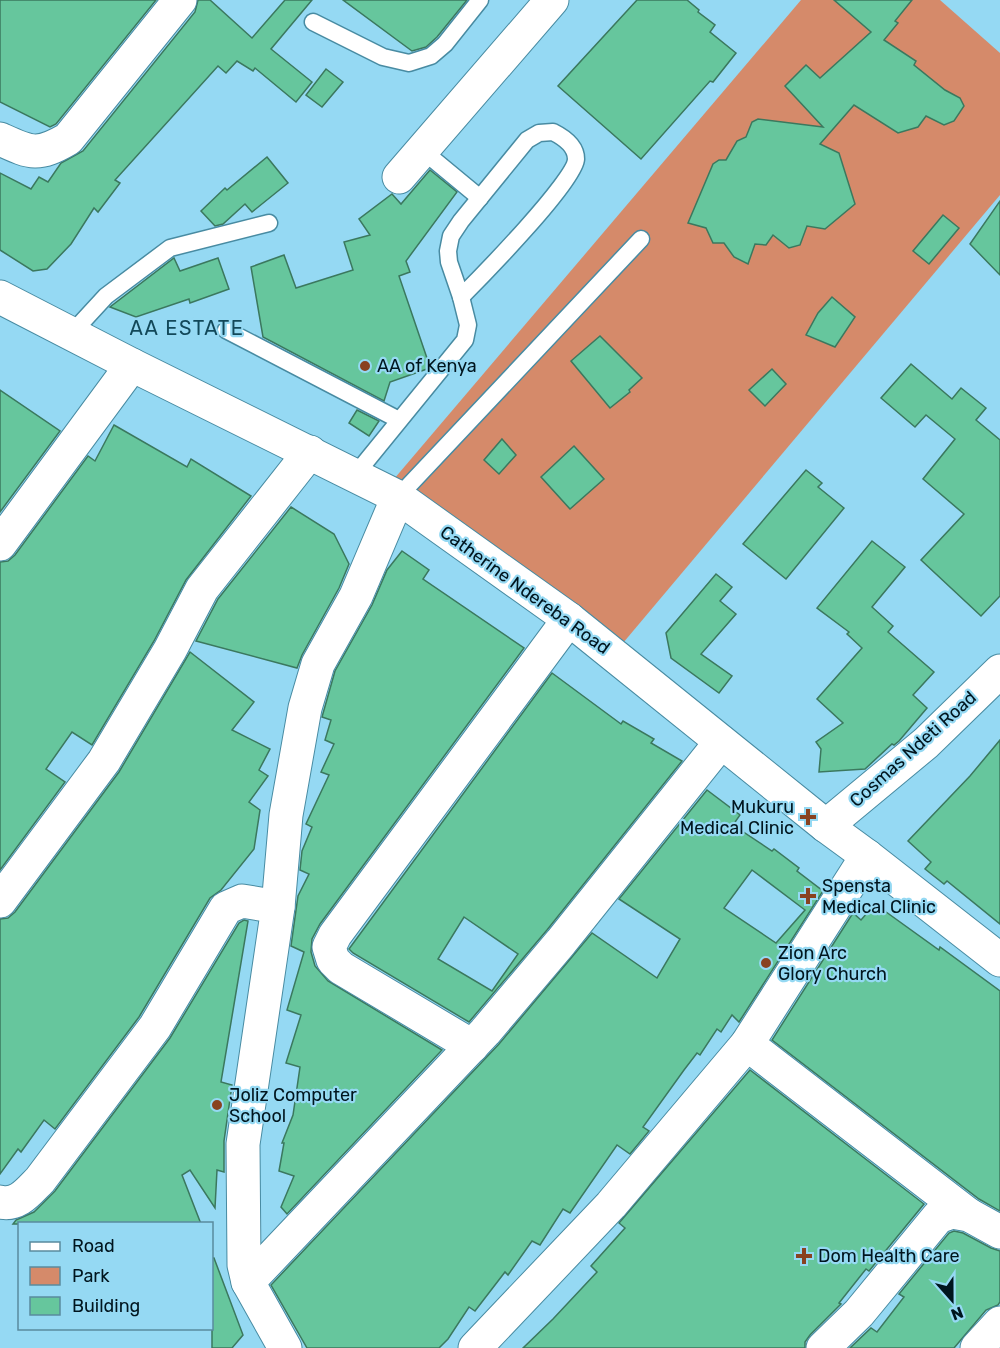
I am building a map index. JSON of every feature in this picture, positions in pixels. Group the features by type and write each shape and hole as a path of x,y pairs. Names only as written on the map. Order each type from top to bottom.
{"street":[{"path":"0,140 28,152 49,150 68,139 180,0"},
{"path":"399,177 552,0"},
{"name":"Catherine Ndereba Road","path":"0,297 398,497 569,619 826,826 1000,960"},
{"path":"0,544 132,365"},
{"path":"0,901 104,761 170,650 202,589 310,452"},
{"path":"285,1348 248,1282 244,1265 243,1144 278,907 286,815 305,708 314,675 356,596 398,497"},
{"path":"472,1046 341,968 333,960 329,947 335,935 569,619"},
{"name":"Cosmas Ndeti Road","path":"826,826 926,743 1000,671"},
{"path":"248,1282 472,1046 561,942 722,742"},
{"path":"475,1348 611,1205 747,1044 867,856"},
{"path":"0,1202 14,1202 23,1197 40,1180 155,1027 226,908 242,901 278,907"},
{"path":"747,1044 969,1215 1000,1232"},
{"path":"823,1348 859,1313 938,1217 952,1212 969,1215"},
{"path":"977,1348 1000,1323"}],"lane":[{"path":"313,22 383,57 409,63 431,56 445,44 480,0"},
{"path":"355,476 465,340 468,325 449,262 448,251 451,236 527,140 539,133 553,132 562,136 572,147 576,159 571,172 521,234 461,297"},
{"path":"422,150 480,198"},
{"path":"71,334 106,296 170,248 269,223"},
{"path":"398,497 641,239"},
{"path":"226,330 399,420"}],"green space":[{"path":"801,0 940,0 1000,53 1000,195 623,643 394,479"}],"building":[{"path":"0,0 156,0 56,124 50,127 0,102"},
{"path":"198,0 210,0 252,38 285,0 312,0 271,49 312,82 296,102 255,68 253,71 237,61 226,73 218,66 115,180 120,183 98,212 94,208 71,244 47,269 33,271 0,250 0,173 31,189 39,177 48,182 61,163 83,151 195,12"},
{"path":"343,0 467,0 437,37 426,47 412,51"},
{"path":"637,0 687,0 715,25 710,32 736,53 713,82 710,81 641,159 558,86"},
{"path":"834,0 912,0 895,21 898,23 884,40 916,61 914,65 945,90 960,98 964,106 954,121 944,125 926,116 918,127 898,133 854,105 820,144 839,153 855,204 825,229 807,226 800,245 789,248 773,235 766,245 755,244 748,264 734,257 724,243 713,243 706,228 688,223 713,164 719,160 726,160 737,141 746,137 752,122 758,119 823,127 785,86 806,65 820,78 871,32"},
{"path":"326,69 343,82 322,107 306,95"},
{"path":"267,157 288,183 252,212 245,204 223,224 215,226 201,211 225,188 227,190"},
{"path":"430,170 457,192 406,261 410,272 399,276 430,367 390,382 384,401 263,337 251,267 284,255 296,288 353,270 344,242 370,235 359,219 392,194 401,204"},
{"path":"1000,201 1000,275 970,244"},
{"path":"943,215 959,228 929,264 913,251"},
{"path":"174,258 180,271 218,258 229,289 190,303 189,299 136,317 110,307"},
{"path":"832,297 855,317 835,347 806,335 818,313"},
{"path":"600,336 642,378 629,390 630,392 610,408 571,361"},
{"path":"911,364 952,399 961,388 986,408 976,420 1000,440 1000,596 981,616 921,560 964,514 923,479 955,439 926,415 915,427 881,398"},
{"path":"772,369 786,384 765,406 749,390"},
{"path":"0,390 60,431 0,512"},
{"path":"357,410 379,421 369,436 349,423"},
{"path":"114,425 187,467 191,459 251,496 186,580 154,641 92,745 72,732 46,769 65,782 0,870 0,562 8,561 15,555 88,456 95,461"},
{"path":"502,439 516,455 499,474 484,460"},
{"path":"574,446 604,479 570,509 541,477"},
{"path":"806,470 822,483 818,487 844,508 786,579 743,544"},
{"path":"291,507 334,534 349,564 297,668 196,641 218,599"},
{"path":"872,541 905,567 872,607 893,626 888,632 934,672 913,695 927,708 899,741 892,744 865,769 819,772 821,749 816,742 843,723 817,699 862,648 847,634 849,632 817,608"},
{"path":"402,551 429,570 423,579 524,648 320,924 312,939 311,952 315,966 328,981 442,1050 287,1214 281,1207 294,1176 279,1171 284,1143 282,1143 293,1115 300,1067 286,1063 301,1015 287,1010 304,952 291,946 298,896 309,874 300,870 302,851 312,827 306,824 329,775 321,772 334,744 325,740 331,720 322,717 335,671 372,605 387,570"},
{"path":"716,574 732,587 720,601 736,614 701,654 732,676 719,693 671,658 666,633"},
{"path":"190,652 254,702 232,730 270,749 259,770 268,776 249,802 260,810 254,849 221,890 210,898 139,1017 55,1129 44,1120 21,1152 18,1149 0,1174 0,919 8,918 15,912 119,772"},
{"path":"552,673 621,724 623,721 654,739 651,743 682,761 547,930 469,1022 349,949","holes":["464,917 518,954 492,991 438,959"]},
{"path":"1000,740 1000,924 947,881 944,884 925,869 931,862 908,841 970,776"},
{"path":"707,790 740,815 733,825 772,851 774,849 799,868 797,871 823,891 739,1022 732,1015 721,1032 717,1029 700,1055 697,1053 643,1127 649,1131 630,1154 617,1145 570,1213 563,1209 540,1245 532,1241 508,1275 505,1272 475,1311 469,1307 448,1339 439,1348 307,1348 271,1285 499,1044 592,933 657,978 680,939 619,899","holes":["752,870 805,910 776,943 724,908"]},
{"path":"875,904 939,950 940,947 1000,991 1000,1211 979,1199 772,1040 853,913 861,920"},
{"path":"244,920 248,921 221,1082 232,1085 224,1141 224,1172 217,1170 215,1208 190,1170 182,1175 200,1222 18,1222 18,1224 13,1224 16,1220 34,1212 55,1191 170,1038 239,923"},
{"path":"750,1070 924,1204 869,1271 866,1269 839,1303 841,1304 810,1335 805,1342 805,1348 523,1348 597,1272 591,1266 625,1228 619,1223"},
{"path":"954,1231 1000,1251 1000,1302 998,1305 986,1310 954,1348 850,1348 871,1328 877,1332 904,1297 899,1294 949,1233"},
{"path":"214,1258 243,1335 232,1348 212,1348"}],"place":[{"name":"AA of Kenya","path":"365,366"},
{"name":"Mukuru Medical Clinic","path":"808,817"},
{"name":"Spensta Medical Clinic","path":"808,896"},
{"name":"Zion Arc Glory Church","path":"766,963"},
{"name":"Joliz Computer School","path":"217,1105"},
{"name":"Dom Health Care","path":"804,1256"}],"district":[{"name":"AA ESTATE","path":"187,328"}]}
